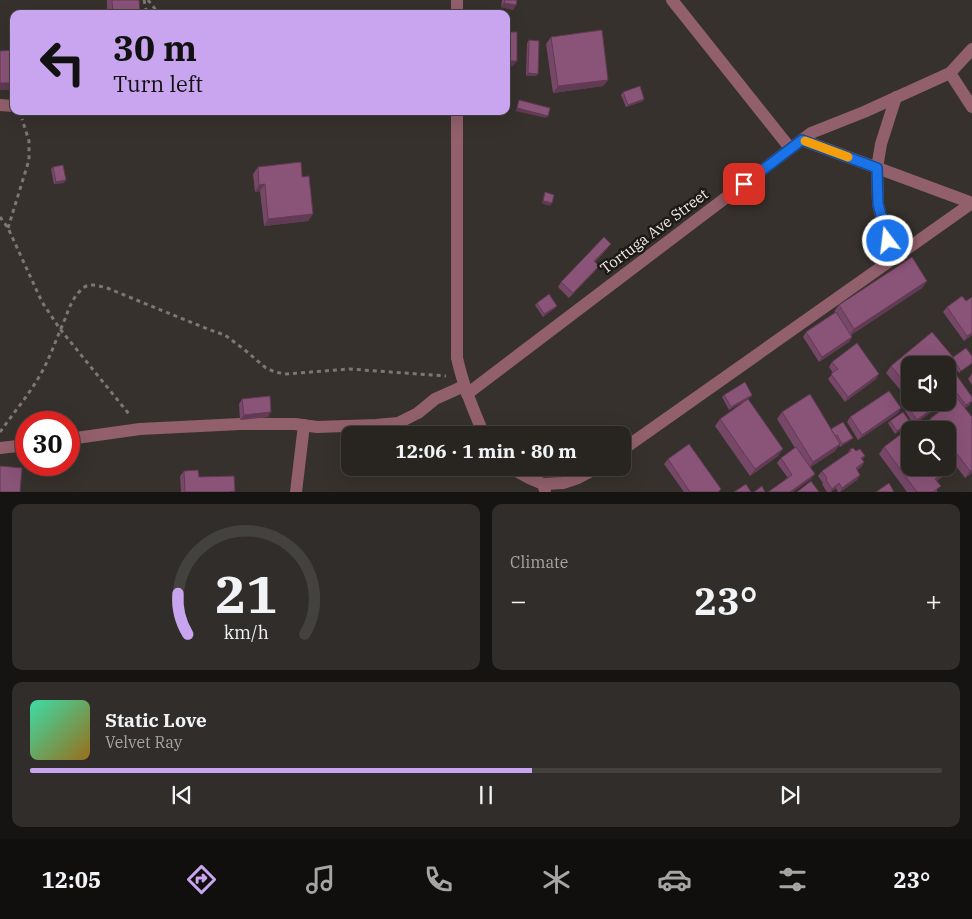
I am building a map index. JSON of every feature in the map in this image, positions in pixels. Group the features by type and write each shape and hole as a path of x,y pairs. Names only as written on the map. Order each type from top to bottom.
{"street":[{"path":"672,0 790,148"},
{"name":"Tortuga Ave Street","path":"80,437 140,428 240,424 295,424 317,427 376,426 398,423 418,413 435,399 464,386 811,133 864,112 950,73 972,50"},
{"path":"950,73 972,107"},
{"path":"892,259 878,204 877,168 881,144 896,97"},
{"path":"458,115 457,358 464,386 480,426"},
{"path":"802,140 972,203"},
{"path":"631,444 972,203"},
{"path":"296,492 304,426"},
{"path":"0,448 15,446"},
{"path":"525,476 544,488 582,476"}],"path":[{"path":"146,0 155,10"},
{"path":"8,228 29,160 29,141 21,115"},
{"path":"0,217 8,228 42,302 60,329 140,428"},
{"path":"0,432 32,389 50,355 74,298 83,287 94,285 107,288 225,335 266,368 275,372 286,374 349,369 464,386"}],"building":[{"path":"112,0 139,0 140,10 113,10"},
{"path":"505,0 517,0 516,5 504,3"},
{"path":"602,30 608,80 558,86 551,37"},
{"path":"510,32 517,32 517,61 510,61"},
{"path":"529,40 539,41 538,74 528,73"},
{"path":"10,50 10,83 0,83 0,51"},
{"path":"640,86 644,99 628,105 623,92"},
{"path":"519,100 550,108 548,116 517,108"},
{"path":"301,162 302,177 309,176 313,214 268,219 265,184 259,185 258,167"},
{"path":"63,165 66,180 56,182 53,167"},
{"path":"545,192 554,195 552,203 543,201"},
{"path":"604,237 611,244 594,261 599,266 573,293 561,282"},
{"path":"912,257 927,281 854,329 839,305"},
{"path":"549,294 557,306 544,314 537,303"},
{"path":"962,296 966,301 972,297 972,333 967,336 947,307"},
{"path":"836,312 852,337 822,357 806,332"},
{"path":"932,332 952,356 903,356"},
{"path":"857,343 879,374 848,397 831,374 838,369 832,362"},
{"path":"966,348 972,356 972,363 961,371 956,364 955,356"},
{"path":"901,358 901,378 891,366"},
{"path":"956,374 972,397 972,401 966,405 956,392"},
{"path":"745,382 752,395 731,407 724,395"},
{"path":"889,391 901,408 862,435 850,417"},
{"path":"810,394 840,444 813,462 782,412"},
{"path":"270,396 271,412 244,415 242,399"},
{"path":"748,399 783,449 755,469 720,419"},
{"path":"956,399 972,417 972,470 970,471 956,453 956,421 931,421 930,419 940,411 956,411"},
{"path":"911,411 929,411 917,420"},
{"path":"903,412 909,421 901,421 901,428 897,431 890,421"},
{"path":"843,422 853,438 842,444 831,429"},
{"path":"901,434 901,470 884,447"},
{"path":"689,444 721,489 718,492 690,492 668,459"},
{"path":"796,447 815,474 790,492 768,492 792,475 781,458"},
{"path":"853,448 856,451 860,449 865,456 861,458 864,462 856,468 860,475 842,488 839,483 832,489 822,471"},
{"path":"0,466 15,467 15,476 21,476 20,492 0,492"},
{"path":"198,470 199,477 234,476 235,491 185,492 184,471"},
{"path":"905,476 939,476 935,479 941,486 933,492 917,492"},
{"path":"811,481 819,492 797,492"},
{"path":"889,483 894,492 876,492"},
{"path":"746,484 751,492 734,492"},
{"path":"762,486 765,492 754,492"}],"slow traffic":[{"path":"805,141 848,157"}],"route":[{"path":"744,184 802,140 877,168 878,204 888,241"}]}
